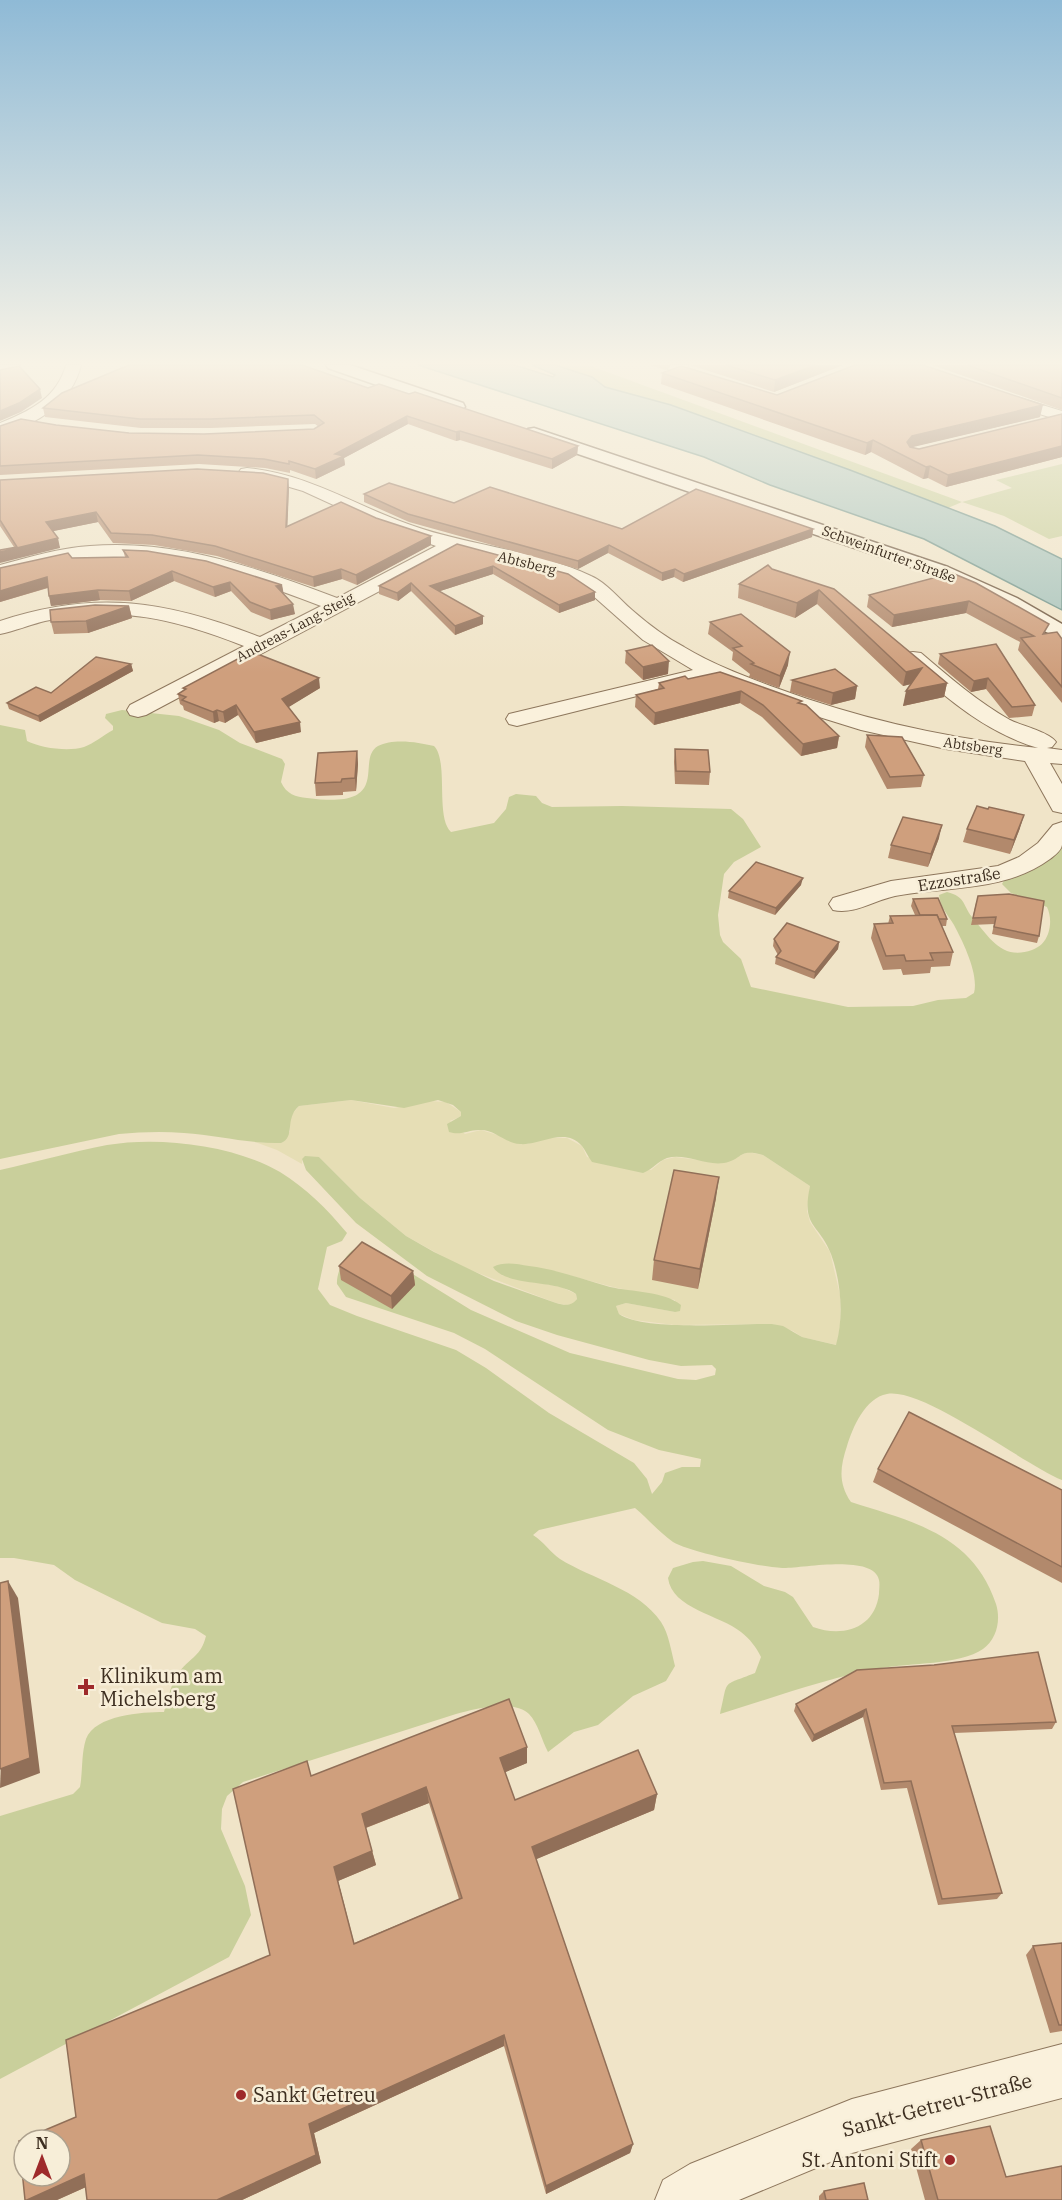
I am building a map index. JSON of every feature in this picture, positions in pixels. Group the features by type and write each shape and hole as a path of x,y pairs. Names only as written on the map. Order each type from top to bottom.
{"street":[{"name":"Schweinfurter Straße","path":"637,468 931,567 990,594 1062,633"},
{"name":"Abtsberg","path":"229,472 267,475 308,485 382,520 452,545 531,563 584,580 596,587 655,639 683,656 714,672 823,713 933,740 1062,757"},
{"name":"Andreas-Lang-Steig","path":"138,710 452,545"},
{"path":"0,571 87,553 148,551 220,563 338,604"},
{"path":"0,628 43,615 71,610 144,610 206,624 261,645"},
{"path":"897,644 982,715 1006,729 1062,747"},
{"path":"517,719 714,672"},
{"path":"1034,754 1062,806"},
{"name":"Ezzostraße","path":"843,904 891,889 1002,873 1024,865 1041,855 1054,843 1062,830"},
{"name":"Sankt-Getreu-Straße","path":"683,2200 710,2184 852,2126 1062,2071"}],"shaded area":[{"path":"351,1100 394,1108 430,1101 446,1102 461,1112 462,1116 450,1121 465,1134 481,1130 527,1144 547,1138 567,1138 582,1146 587,1157 651,1170 663,1160 675,1157 722,1163 748,1152 763,1155 810,1186 807,1211 810,1222 830,1252 840,1295 837,1345 802,1337 793,1331 772,1324 674,1325 634,1320 619,1314 616,1306 626,1303 675,1312 675,1300 568,1275 501,1275 561,1287 576,1294 577,1299 574,1304 556,1303 460,1266 406,1236 360,1198 319,1157 302,1159 302,1164 277,1150 255,1142 265,1143 290,1132 290,1117 299,1106"}],"green space":[{"path":"843,468 868,468 962,502 948,508"},
{"path":"1047,468 1062,468 1062,536 1049,539 1004,516 962,502 1012,488 996,480"},
{"path":"122,710 179,716 219,730 240,743 282,759 285,764 281,782 283,786 292,794 307,798 335,800 352,797 362,791 367,782 372,753 378,746 398,741 434,746 441,764 446,825 451,832 494,823 506,809 509,797 516,794 536,796 542,803 552,807 731,809 743,819 761,847 734,862 724,874 718,915 723,942 741,959 751,987 848,1007 913,1006 938,1000 966,998 974,993 974,977 969,958 940,899 939,895 947,892 961,899 984,932 1004,950 1022,953 1040,946 1047,937 1050,927 1047,907 1011,893 1002,884 1005,879 1062,842 1062,1480 924,1402 903,1395 887,1394 872,1401 856,1422 845,1454 842,1481 847,1495 851,1502 918,1525 957,1547 986,1581 996,1604 998,1623 995,1635 983,1649 961,1658 860,1672 720,1714 728,1685 755,1673 761,1657 741,1632 678,1597 671,1589 668,1578 673,1568 703,1561 731,1566 764,1586 785,1592 793,1597 813,1627 835,1631 856,1627 871,1615 879,1594 879,1580 874,1572 865,1567 837,1564 774,1567 710,1555 673,1542 635,1508 539,1530 533,1535 560,1559 628,1593 652,1611 666,1632 675,1666 666,1681 633,1696 598,1725 574,1732 548,1752 529,1714 514,1707 494,1706 456,1714 243,1782 227,1796 222,1809 221,1829 245,1886 251,1915 229,1957 0,2079 0,1816 73,1794 80,1787 84,1745 91,1731 120,1716 164,1712 177,1676 198,1652 206,1636 195,1629 162,1623 75,1580 54,1565 0,1558 0,1170 107,1145 127,1142 172,1142 219,1149 241,1155 280,1172 324,1207 347,1233 342,1241 327,1247 318,1289 330,1305 456,1350 486,1368 549,1413 634,1463 647,1479 652,1494 662,1482 665,1473 682,1467 700,1467 701,1459 659,1450 608,1430 485,1349 454,1333 346,1297 337,1284 343,1263 350,1253 358,1248 377,1252 471,1310 570,1353 678,1379 696,1380 715,1375 716,1369 712,1365 681,1366 649,1360 557,1335 516,1321 427,1276 356,1223 306,1170 302,1159 305,1156 319,1157 360,1198 406,1236 434,1252 494,1281 556,1303 570,1304 577,1299 576,1294 556,1286 508,1278 493,1267 511,1264 539,1267 610,1287 657,1294 681,1305 680,1311 675,1312 626,1303 616,1306 619,1314 632,1320 649,1323 670,1325 772,1324 783,1326 802,1337 836,1345 840,1323 839,1287 831,1254 813,1224 808,1210 810,1186 763,1155 755,1153 744,1154 724,1163 710,1163 681,1157 667,1158 643,1173 592,1162 582,1146 568,1138 552,1138 520,1144 486,1131 449,1132 447,1124 461,1116 461,1112 453,1105 438,1100 404,1108 351,1100 299,1106 292,1116 288,1137 281,1143 176,1132 135,1133 119,1134 0,1159 0,725 25,730 27,741 40,746 78,748 91,744 113,730 113,726 105,718 106,714"}],"water":[{"path":"729,468 844,468 995,526 1062,559 1062,610 924,539 770,485"}],"building":[{"path":"933,468 977,468 948,475"},
{"path":"197,469 263,473 288,479 286,527 341,502 376,518 431,536 356,575 341,569 313,577 215,546 152,535 111,533 96,512 46,522 58,538 0,552 0,550 17,547 0,520 0,480"},
{"path":"389,483 454,503 490,487 622,529 696,489 813,529 684,574 675,569 662,573 609,545 578,561 408,514 364,494"},
{"path":"457,544 568,574 595,592 559,605 493,566 430,586 483,616 455,626 411,583 397,593 379,586"},
{"path":"123,550 147,551 206,561 282,585 276,586 293,604 270,610 250,602 230,582 213,587 172,571 129,591 98,590 49,596 47,577 0,591 0,568 68,553 72,558 128,557"},
{"path":"768,565 772,569 834,589 947,683 906,691 922,668 906,672 819,590 797,603 739,584"},
{"path":"952,573 976,583 1049,624 1043,634 1057,632 1062,639 1062,687 1021,638 1034,636 969,601 894,615 869,595"},
{"path":"95,605 129,606 86,621 51,622 50,610"},
{"path":"741,614 790,652 780,676 751,664 754,663 733,648 742,646 710,622"},
{"path":"996,644 1035,705 1012,707 988,678 974,681 940,654"},
{"path":"652,645 669,661 643,667 626,651"},
{"path":"255,653 319,678 282,699 300,722 254,732 236,705 223,712 217,710 213,712 182,700 186,697 178,694 186,689 183,688 245,655"},
{"path":"96,657 131,664 38,716 7,703 36,687 51,693"},
{"path":"835,669 857,686 833,693 792,680"},
{"path":"720,672 802,701 798,703 806,705 839,736 803,744 763,705 741,691 655,713 636,695 664,688 659,683 685,676 688,679"},
{"path":"867,735 902,737 924,775 890,777"},
{"path":"675,749 708,750 710,772 676,771"},
{"path":"357,751 355,778 342,779 341,782 315,783 318,753"},
{"path":"977,806 1024,815 1014,840 967,829"},
{"path":"903,817 942,825 931,854 891,845"},
{"path":"756,862 803,878 776,908 729,891"},
{"path":"1009,894 1044,901 1039,936 994,927 996,917 973,918 978,896"},
{"path":"938,898 947,919 939,919 937,915 920,915 913,899"},
{"path":"937,915 953,952 930,953 933,960 906,961 904,955 886,956 874,924 893,923 890,916"},
{"path":"787,923 839,942 815,972 776,957 781,951 774,939"},
{"path":"674,1170 719,1177 700,1269 654,1260"},
{"path":"362,1242 413,1271 391,1296 339,1266"},
{"path":"909,1412 1062,1490 1062,1567 878,1469"},
{"path":"8,1581 30,1758 0,1769 0,1583"},
{"path":"1038,1652 1056,1722 952,1726 1002,1893 942,1899 911,1781 884,1783 866,1709 814,1735 796,1704 857,1670 934,1665"},
{"path":"509,1699 527,1747 500,1758 515,1800 638,1750 657,1794 532,1847 633,2144 546,2186 504,2035 309,2124 316,2155 217,2200 87,2200 84,2174 72,2179 72,2128 50,2128 76,2117 66,2040 270,1955 233,1789 307,1761 311,1776","holes":["426,1787 462,1898 354,1944 334,1867 372,1851 362,1814"]},
{"path":"1062,1943 1062,2025 1059,2025 1033,1946"},
{"name":"St. Antoni Stift","path":"990,2126 1006,2177 1062,2166 1062,2200 938,2200 921,2140"},
{"path":"864,2183 868,2200 826,2200 824,2191"},
{"path":"24,2188 53,2188 27,2200 25,2200"}],"place":[{"name":"Klinikum am Michelsberg","path":"86,1687"},
{"name":"Sankt Getreu","path":"241,2095"},
{"name":"St. Antoni Stift","path":"950,2160"}]}
